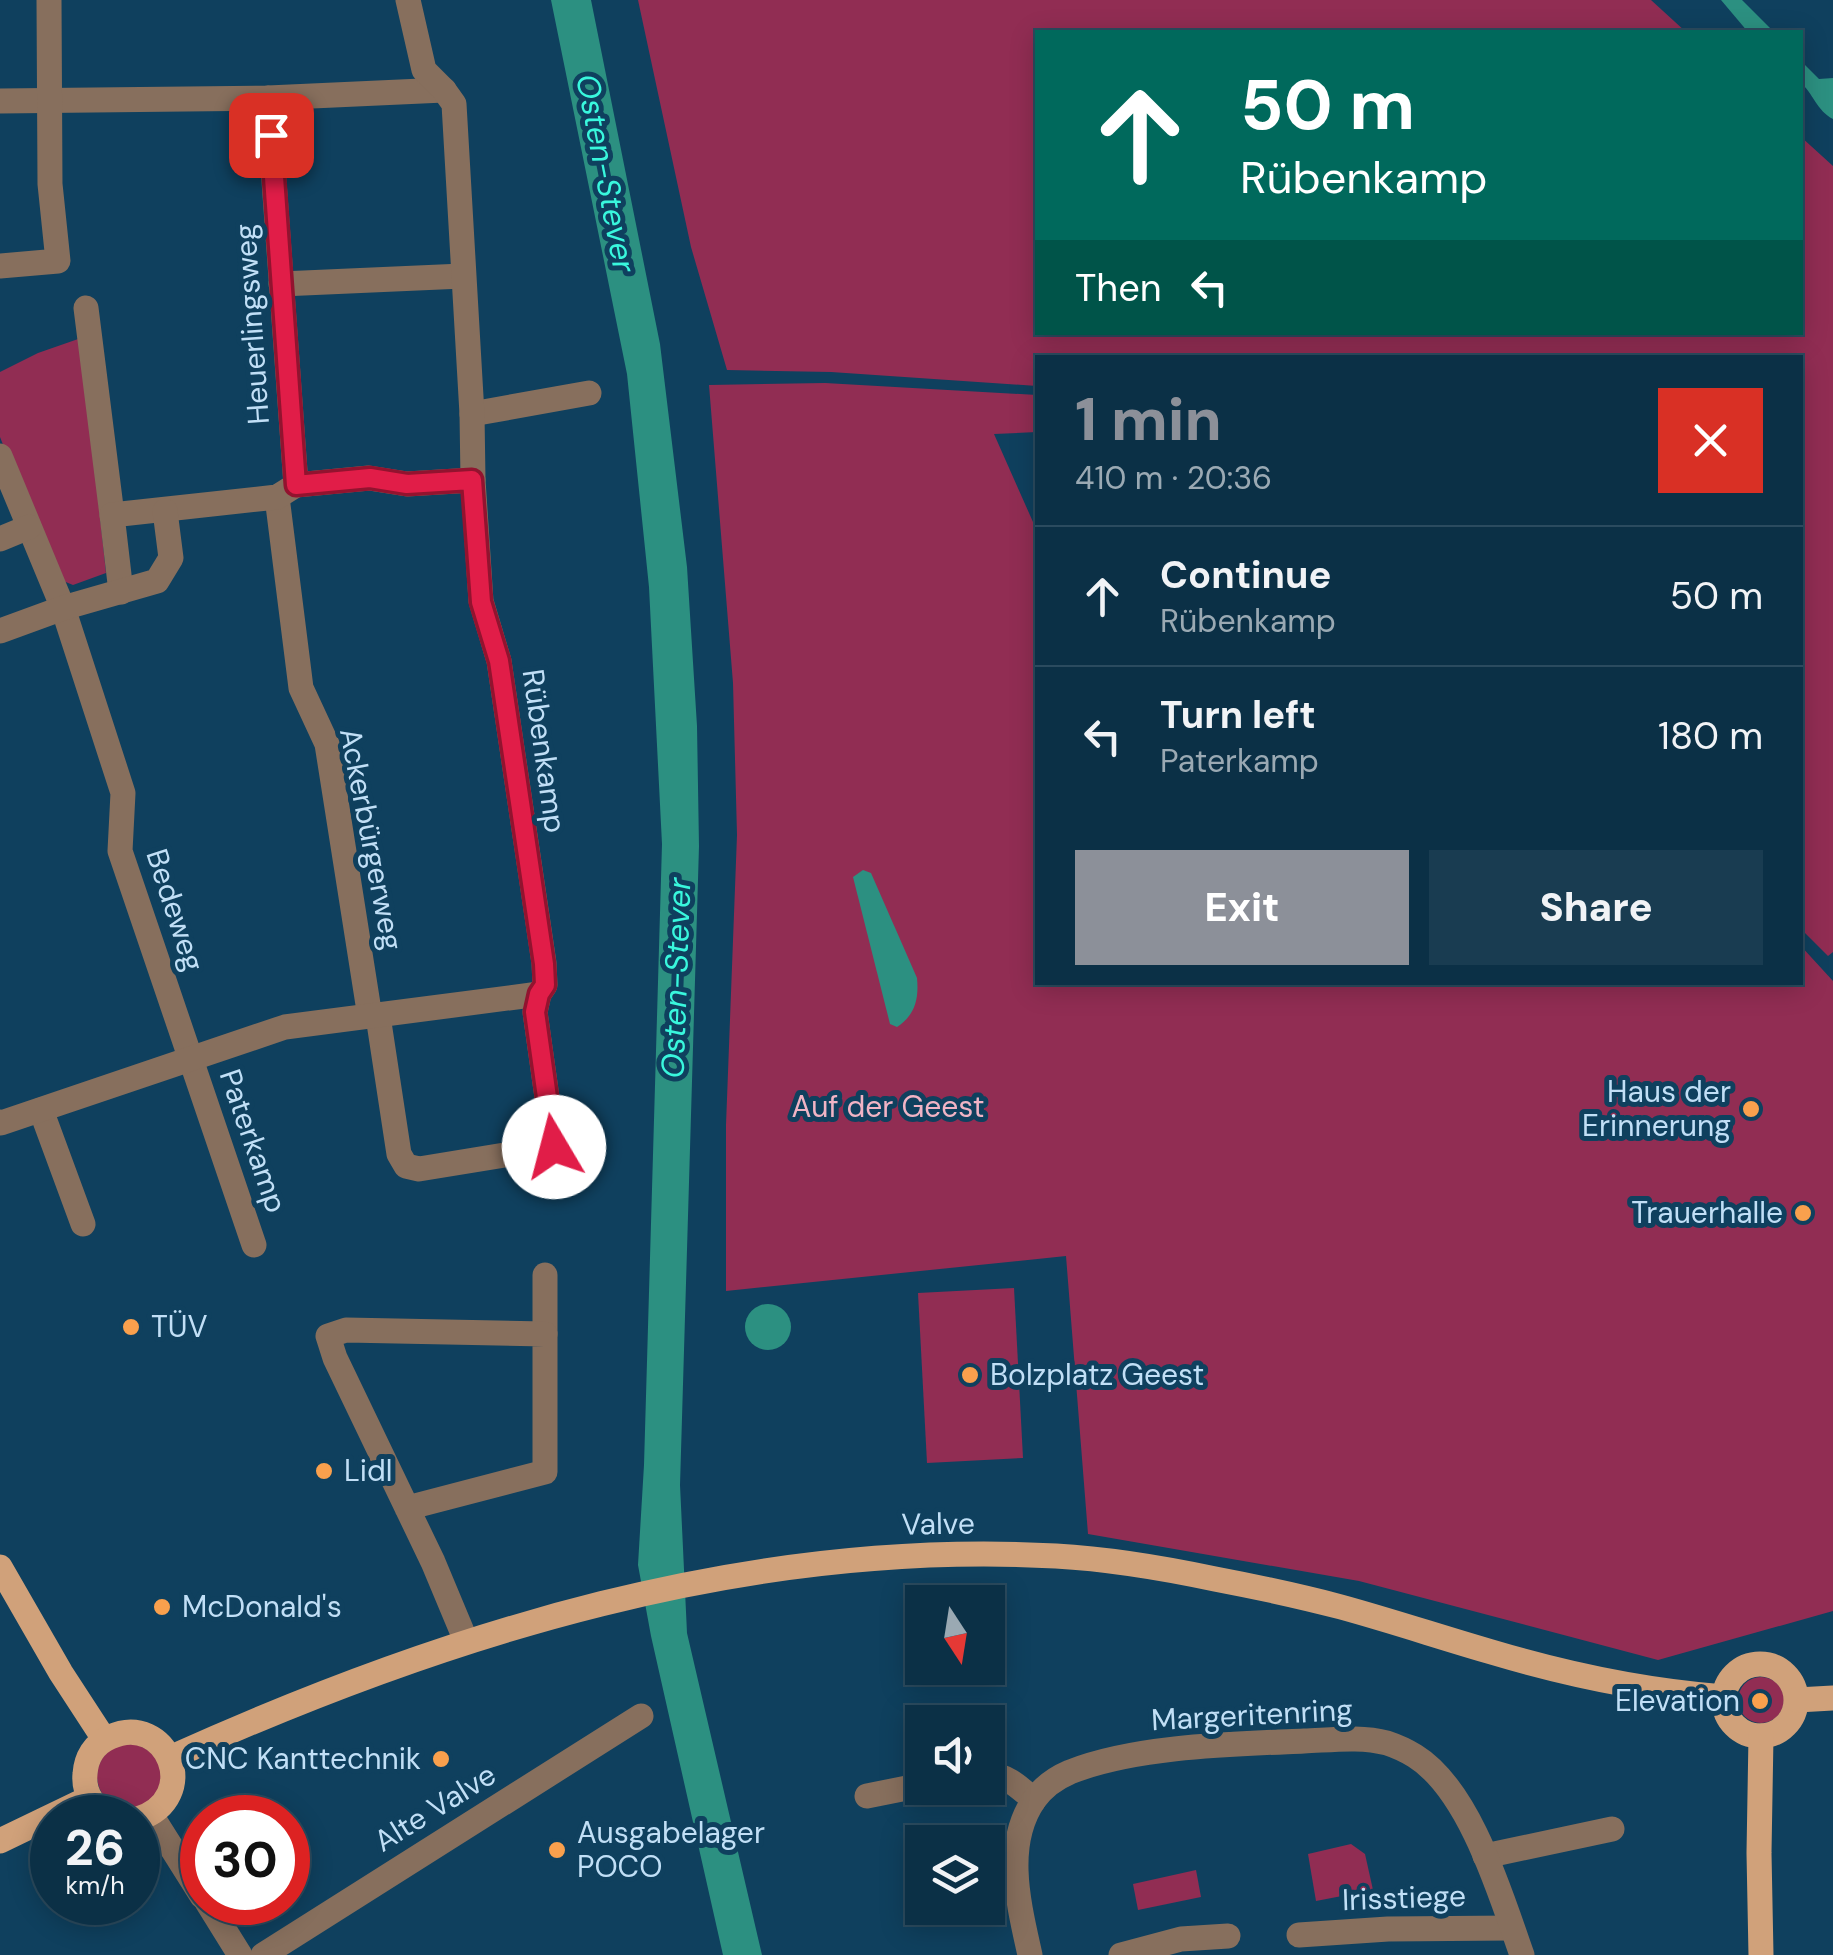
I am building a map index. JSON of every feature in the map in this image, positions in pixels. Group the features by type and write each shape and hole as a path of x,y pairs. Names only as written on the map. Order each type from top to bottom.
{"main road":[{"name":"Valve","path":"170,1758 292,1704 509,1628 774,1568 883,1557 1056,1556 1214,1578 1340,1607 1590,1678 1724,1697"},
{"path":"0,1566 104,1740"},
{"path":"1762,1663 1776,1666 1787,1675 1797,1700 1790,1721 1772,1734 1761,1736 1738,1729 1725,1709 1724,1697 1732,1676 1751,1664 1762,1663"},
{"path":"1797,1700 1833,1698"},
{"path":"88,1795 85,1766 92,1751 122,1732 141,1733 158,1742 170,1758 174,1774 171,1790 160,1806"},
{"path":"1761,1736 1762,1955"},
{"path":"0,1840 30,1826"}],"street":[{"path":"0,266 58,261 50,184 49,0"},
{"name":"Rübenkamp","path":"374,1017 398,1154 406,1166 419,1169 554,1147 535,1012 545,985 544,964 499,661 481,602 454,104 424,70 408,0"},
{"path":"0,101 268,98 444,90"},
{"name":"Heuerlingsweg","path":"268,98 281,284 286,491"},
{"path":"281,284 463,276"},
{"path":"86,308 121,592"},
{"path":"472,414 589,394"},
{"path":"0,456 63,608"},
{"path":"112,515 370,478 407,484 472,480"},
{"name":"Ackerbürgerweg","path":"286,491 301,688 327,744 374,1017"},
{"path":"0,631 157,581 171,558 165,510"},
{"path":"0,539 29,527"},
{"name":"Bedeweg","path":"63,608 123,793 120,851 191,1059"},
{"name":"Paterkamp","path":"0,1123 286,1027 539,994"},
{"name":"Paterkamp","path":"191,1059 254,1245"},
{"path":"42,1110 83,1224"},
{"path":"407,1508 545,1472 545,1274"},
{"path":"466,1641 328,1336 346,1330 544,1334"},
{"name":"Alte Valve","path":"263,1955 642,1716"},
{"name":"Margeritenring","path":"1034,1800 1046,1786 1066,1774 1120,1757 1263,1742 1353,1739 1388,1743 1417,1757 1444,1783 1466,1816 1522,1955"},
{"path":"1005,1778 1034,1800 1017,1844 1016,1870 1030,1955"},
{"path":"868,1796 905,1788"},
{"path":"1485,1856 1612,1828"},
{"path":"160,1839 180,1866"},
{"path":"221,1925 240,1955"},
{"name":"Irisstiege","path":"1299,1935 1512,1928"},
{"path":"1121,1955 1182,1939 1228,1936"}],"green space":[{"path":"638,0 1651,0 1684,30 1035,30 1035,335 1803,335 1803,139 1833,166 1833,952 1828,956 1803,931 1803,355 1035,355 1035,386 831,372 727,370 691,247"},
{"path":"81,338 106,573 73,585 56,578 0,437 0,372"},
{"name":"Auf der Geest","path":"825,383 1035,395 1035,432 994,434 1035,526 1035,985 1803,985 1803,948 1833,981 1833,1611 1658,1660 1359,1581 1088,1534 1066,1256 726,1291 726,1125 737,835 733,683 709,385"},
{"name":"Bolzplatz Geest","path":"1014,1288 1023,1458 927,1463 918,1293"},
{"path":"1761,1677 1777,1684 1784,1700 1777,1716 1761,1723 1745,1716 1738,1700 1745,1684"},
{"path":"117,1747 141,1747 158,1764 161,1776 153,1795 105,1795 100,1788 100,1764"},
{"path":"1351,1844 1365,1854 1373,1890 1316,1901 1308,1854"},
{"path":"1196,1870 1201,1897 1138,1910 1133,1884"}],"water":[{"name":"Osten-Stever","path":"551,0 591,0 660,344 687,567 697,726 699,846 680,1485 687,1633 762,1955 723,1955 638,1565 662,844 649,587 627,374"},
{"path":"1721,0 1742,0 1772,30 1746,30"},
{"path":"1803,63 1819,79 1833,78 1833,119 1823,111 1803,85"},
{"path":"863,870 871,873 917,978 915,1006 897,1027 890,1024 853,877"},
{"path":"768,1304 784,1311 791,1327 784,1343 768,1350 752,1343 745,1327 752,1311"}],"place":[{"name":"Haus der Erinnerung","path":"1751,1109"},
{"name":"Trauerhalle","path":"1803,1213"},
{"name":"TÜV","path":"131,1327"},
{"name":"Bolzplatz Geest","path":"970,1375"},
{"name":"Lidl","path":"324,1471"},
{"name":"McDonald's","path":"162,1607"},
{"name":"Elevation","path":"1760,1701"},
{"name":"CNC Kanttechnik","path":"441,1759"},
{"name":"Ausgabelager POCO","path":"557,1850"}],"route":[{"path":"271,135 296,485 370,478 407,484 472,480 481,602 499,661 544,964 545,985 535,1012 554,1147"}]}
